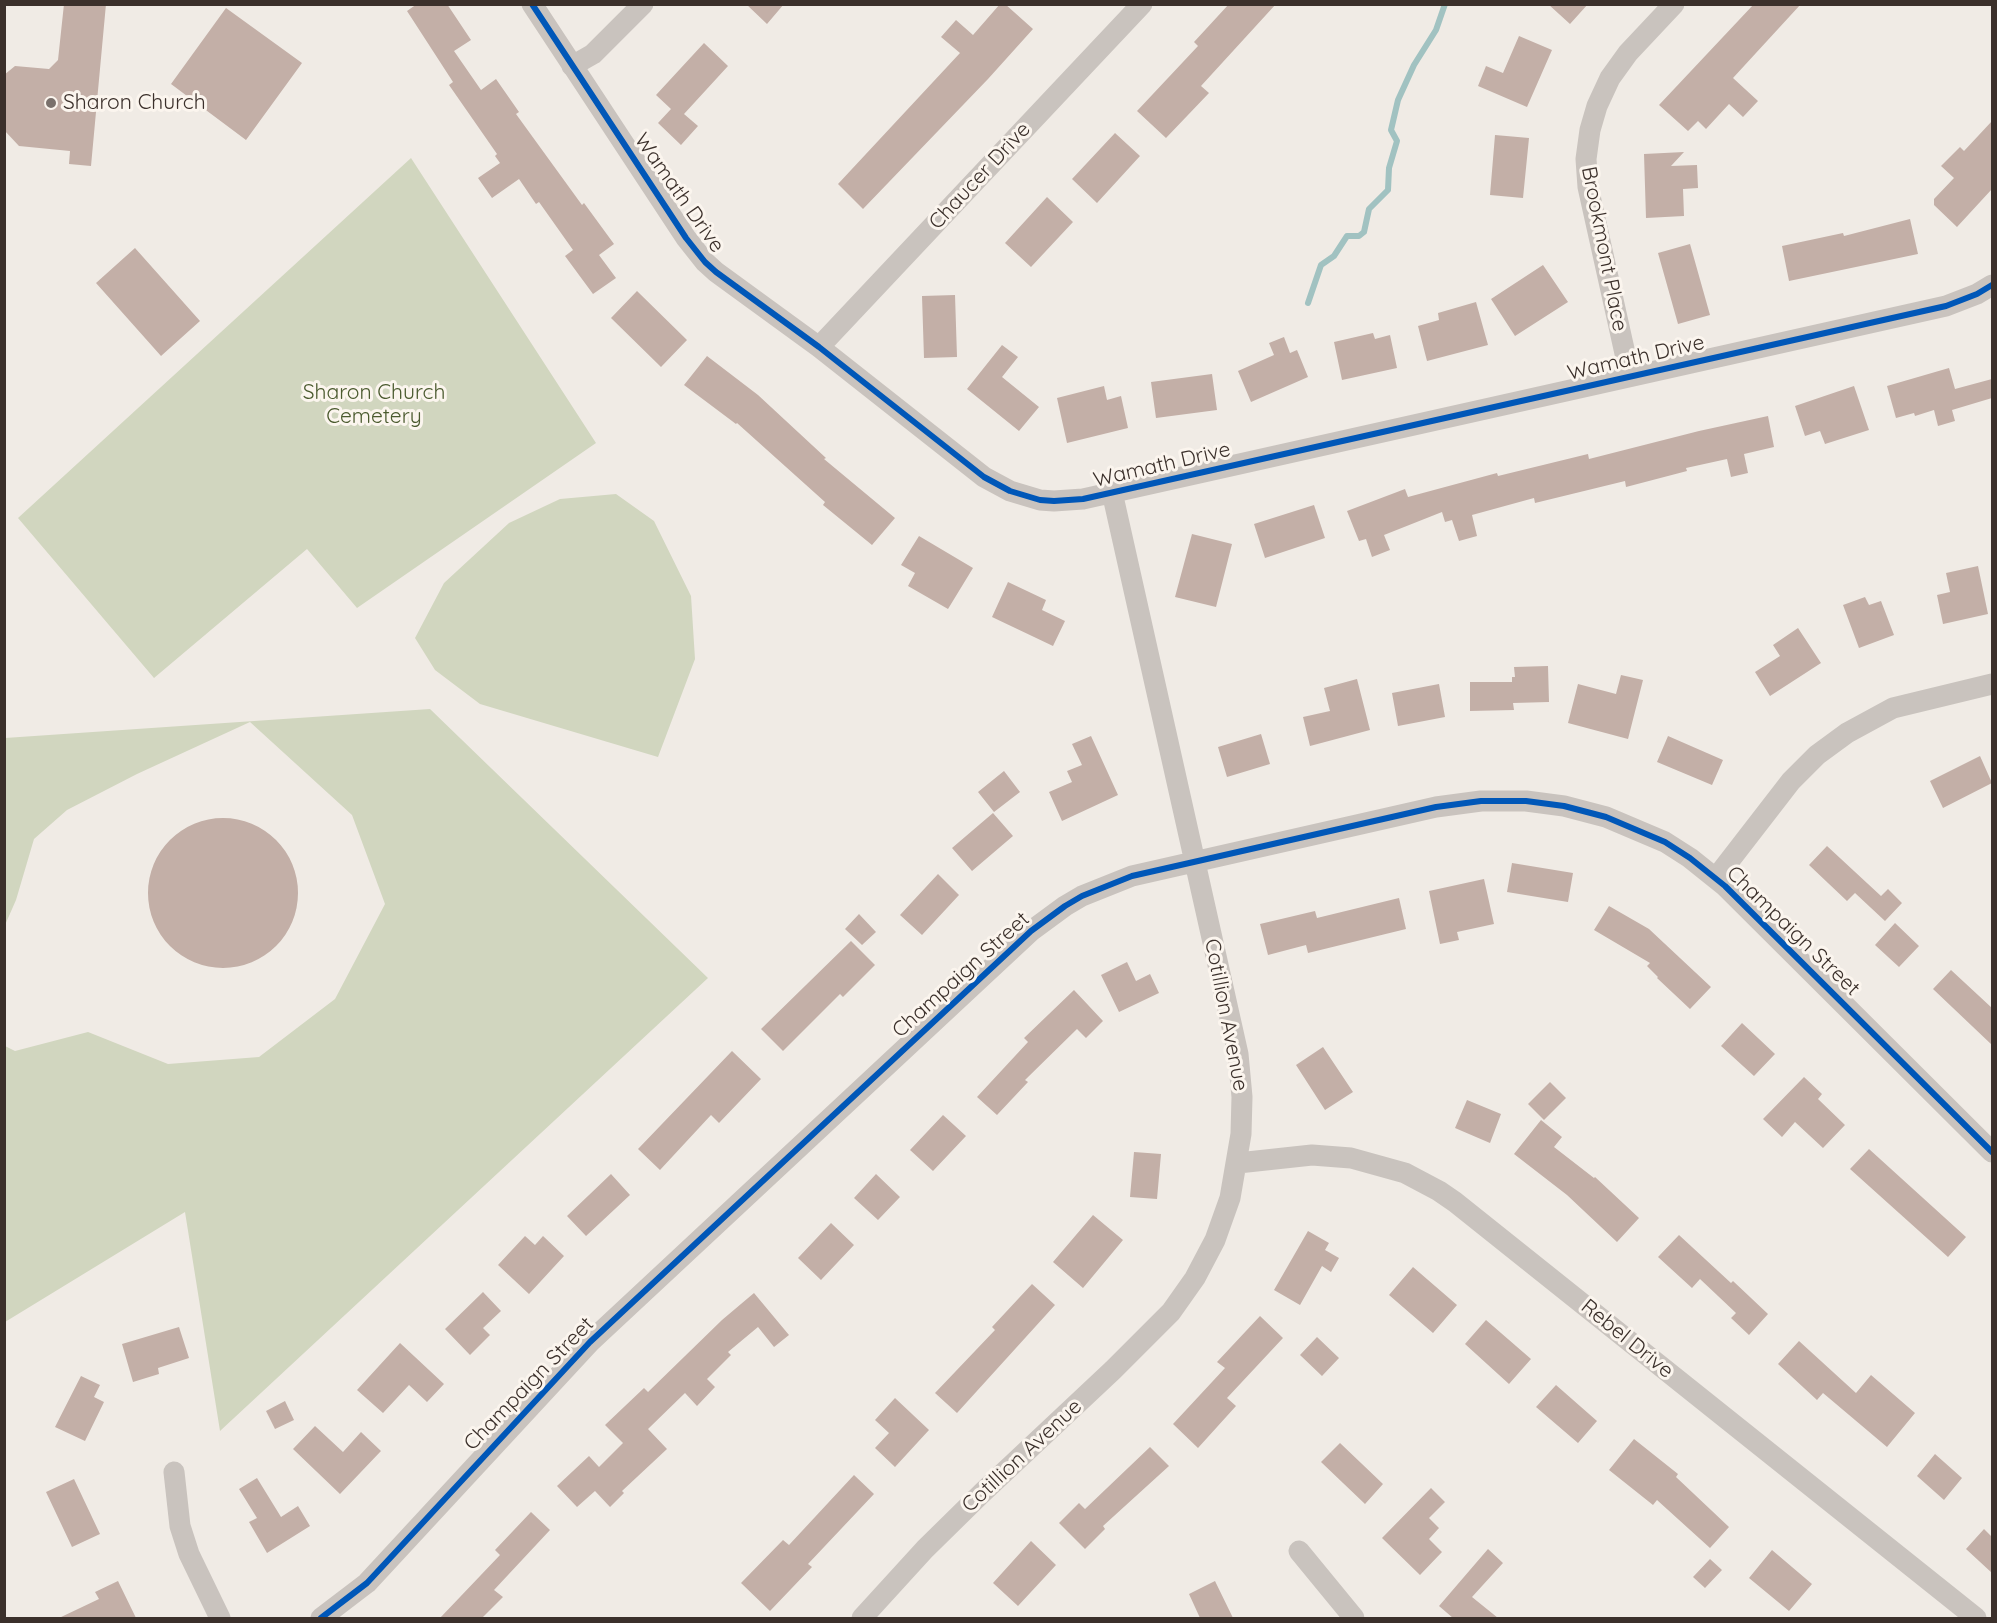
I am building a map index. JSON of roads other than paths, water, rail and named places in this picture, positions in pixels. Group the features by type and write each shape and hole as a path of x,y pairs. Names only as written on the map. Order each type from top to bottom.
{"street":[{"name":"Wamath Drive","path":"532,4 686,238 705,262 819,347 984,477 1010,491 1040,500 1083,499 1946,306 1977,294 1992,285"},
{"path":"572,66 593,54 643,4"},
{"name":"Chaucer Drive","path":"819,347 1142,4"},
{"name":"Brookmont Place","path":"1630,376 1588,187 1586,159 1597,106 1610,78 1628,53 1674,4"},
{"name":"Cotillion Avenue","path":"862,1618 982,1492 1113,1370 1171,1312 1195,1278 1215,1240 1230,1198 1238,1163 1242,1097 1238,1054 1112,492"},
{"path":"1716,879 1791,781 1817,755 1847,733 1893,708 1992,684"},
{"name":"Champaign Street","path":"321,1618 367,1583 590,1341 1031,931 1065,906 1113,882 1194,861 1436,807 1481,801 1526,801 1564,806 1626,824 1665,842 1716,879 1992,1152"},
{"name":"Rebel Drive","path":"1238,1163 1312,1155 1350,1158 1405,1173 1439,1191 1976,1618"},
{"path":"174,1472 180,1526 189,1554 220,1618"},
{"path":"1299,1551 1354,1618"}],"waterway":[{"path":"1308,303 1321,265 1334,256 1347,236 1359,236 1364,232 1369,209 1388,190 1389,168 1397,141 1391,130 1398,100 1414,65 1436,30 1445,4"}],"place":[{"name":"Sharon Church","path":"51,103"}],"park label":[{"name":"Sharon Church Cemetery","path":"374,405"}]}
